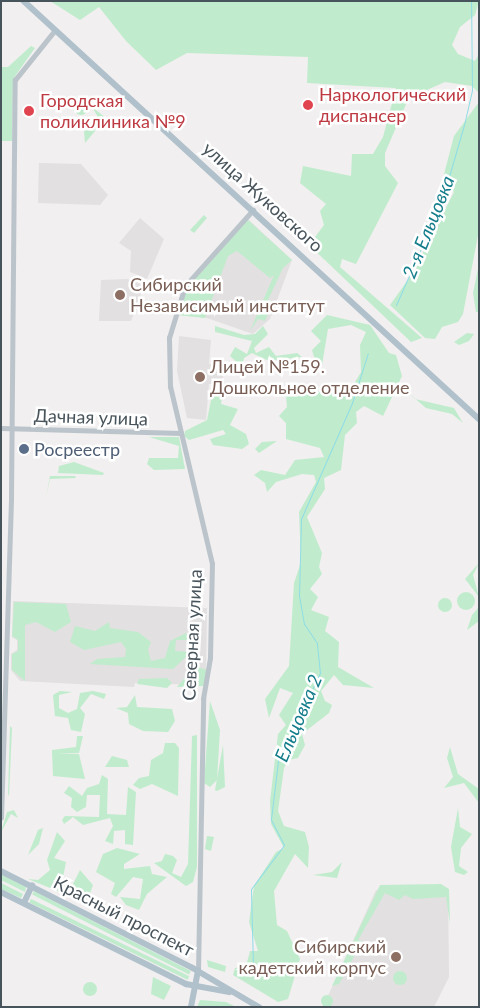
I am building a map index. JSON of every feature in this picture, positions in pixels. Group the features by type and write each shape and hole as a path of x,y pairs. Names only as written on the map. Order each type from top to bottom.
{"main road":[{"name":"улица Жуковского","path":"24,1 254,209 479,419"},
{"name":"Красный проспект","path":"1,871 198,971 231,993 259,1007"},
{"path":"24,903 32,886"},
{"name":"Красный проспект","path":"1,892 197,988 231,993"},
{"name":"Северная улица","path":"190,1007 197,988 198,971"}],"street":[{"path":"1,818 10,428 15,80 55,30"},
{"name":"Северная улица","path":"198,971 203,699 210,658 212,572 170,378 174,312 193,274 254,209"},
{"name":"Дачная улица","path":"1,428 181,433"}],"shaded area":[{"path":"39,163 81,164 108,195 100,205 38,203"},
{"name":"Сибирский Независимый институт","path":"140,218 164,239 147,279 130,272 131,251 119,243"},
{"path":"249,220 292,260 270,319 253,334 207,318 178,315 188,286"},
{"name":"Сибирский Независимый институт","path":"127,279 144,285 131,321 99,321 101,280"},
{"name":"Лицей №159. Дошкольное отделение","path":"179,336 211,340 209,364 224,366 222,384 209,384 206,420 187,418 177,371"},
{"path":"13,601 207,608 206,676 198,685 135,683 134,687 20,681 11,670 11,654 17,650 17,640 12,637"},
{"name":"Сибирский кадетский корпус","path":"448,889 449,977 434,1007 323,1007 376,890"}],"green space":[{"path":"50,1 479,1 475,15 460,27 452,45 458,54 475,61 479,54 479,93 472,86 445,82 406,99 395,88 307,83 308,57 187,53 156,70 126,41 99,7 80,20"},
{"path":"31,46 35,48 13,79 12,141 1,141 1,67 8,67"},
{"path":"395,92 407,102 385,153 385,166 398,183 356,264 342,259 340,267 422,338 411,342 309,245 324,225 320,211 326,204 300,183 303,166 351,176 352,154 373,154 383,137"},
{"path":"479,102 479,230 463,314 458,322 442,327 435,339 425,338 390,305 412,274 454,192 443,178 454,136"},
{"path":"79,103 83,103 87,109 83,115 79,115 75,111 75,107"},
{"path":"92,107 106,118 85,143 84,131 98,117"},
{"path":"204,215 207,218 194,233 190,230"},
{"path":"247,219 292,260 283,268 268,300 273,302 265,321 258,319 250,331 274,275 270,278 237,251 228,256 205,318 178,315 188,286"},
{"path":"479,264 479,312 476,312 473,293"},
{"path":"327,315 370,325 389,353 396,355 402,376 383,416 364,406 356,412 357,423 345,435 341,470 324,478 325,489 307,517 322,553 319,567 322,574 310,589 318,597 311,610 329,617 325,631 339,642 338,667 374,688 343,685 334,675 321,691 325,701 332,705 329,713 302,734 305,745 298,758 288,760 284,768 278,811 284,826 305,832 309,847 308,868 295,854 274,891 277,925 287,931 300,959 288,999 278,1002 233,975 235,968 246,966 250,951 258,951 249,922 254,886 276,852 284,848 271,824 270,801 278,734 286,725 279,715 293,693 280,688 269,718 265,699 289,666 294,583 301,562 299,512 316,482 314,475 302,474 276,482 267,492 265,483 254,475 261,470 285,475 295,460 324,457 320,448 286,439 286,423 279,416 287,407 286,396 261,387 348,394 361,372 360,345 366,332 351,325 328,329 322,365 317,367 312,350 321,341 311,331"},
{"path":"215,326 244,335 255,334 263,326 268,334 254,348 256,353 269,347 276,356 297,353 302,357 269,361 252,353 244,358 242,367 230,356 235,347 247,354 252,341 215,332"},
{"path":"467,333 474,334 469,341 459,345 454,342"},
{"path":"214,385 223,390 221,404 238,409 230,425 246,434 249,444 242,449 213,445 210,439 226,434 223,430 189,440 184,436 185,431 207,420"},
{"path":"416,399 454,408 463,423 452,414 426,408"},
{"path":"149,437 179,437 185,469 154,470 147,464 149,458 178,458 179,446"},
{"path":"277,441 259,453 255,449 262,442"},
{"path":"74,462 104,473 103,475 58,473 59,466"},
{"path":"50,476 75,476 76,478 50,479 46,497"},
{"path":"479,563 473,575 479,597 465,579"},
{"path":"466,592 472,595 475,601 472,607 466,610 460,607 457,601 460,595"},
{"path":"445,598 450,600 452,605 450,610 445,612 440,610 438,605 440,600"},
{"path":"14,602 66,604 71,622 55,632 36,622 25,625 25,681 12,670 12,654 18,651 18,640 12,636"},
{"path":"479,607 479,621 467,630 472,615"},
{"path":"109,622 110,628 138,632 151,642 148,650 151,661 165,658 170,641 186,633 191,640 176,640 175,651 191,652 173,669 90,664 97,659 125,657 126,649 121,642 84,650 70,642 75,626 95,631"},
{"path":"195,666 207,670 204,686 177,687"},
{"path":"167,678 172,683 167,688 137,684 139,679"},
{"path":"60,691 72,692 59,695 59,708 68,713 77,709 80,693 93,691 106,694 104,699 91,694 80,708 85,714 81,732 71,730 68,718 55,716 53,695"},
{"path":"135,695 137,707 172,709 175,721 168,732 143,731 129,724 128,713 116,708 127,707"},
{"path":"210,701 220,730 217,780 210,787 204,783"},
{"path":"10,726 12,728 9,796 8,794"},
{"path":"197,735 197,867 193,882 186,886 154,863 162,861 165,854 173,856 177,860 172,873 181,877 188,864 192,736"},
{"path":"77,736 83,736 79,753 57,753 79,754 85,779 53,776 52,750 76,747"},
{"path":"165,743 175,743 179,748 178,796 152,784 140,789 133,785 139,778 149,776 151,760 163,753"},
{"path":"223,745 225,787 217,791 215,790"},
{"path":"450,747 458,774 479,789 479,803 464,783 444,788 453,777 447,758"},
{"path":"112,756 127,760 129,767 105,767"},
{"path":"102,775 108,779 107,814 126,815 128,787 136,792 133,845 125,844 125,830 114,831 113,844 105,841 113,826 110,818 83,825 73,817 64,824 62,820 65,816 99,817 100,795 87,795 86,807 77,812 71,807 72,798 64,793 69,786 82,796 87,788 99,784"},
{"path":"458,808 460,827 472,834 461,848 459,866 468,872 464,875 455,872 451,847"},
{"path":"14,810 18,818 11,814 1,832 7,812"},
{"path":"43,828 39,844 28,855 38,830"},
{"path":"57,832 65,841 54,858 66,862 62,883 72,886 80,870 93,885 88,899 72,897 28,879 38,880 50,870 47,860"},
{"path":"207,836 214,837 211,851 205,849"},
{"path":"117,848 140,854 124,864 124,869 150,866 152,874 167,877 147,894 139,910 126,905 120,897 140,899 143,879 133,877 116,897 111,894 115,883 96,872 103,854"},
{"path":"342,862 337,878 313,875 332,872"},
{"path":"1,874 26,887 25,892 1,880"},
{"path":"1,883 23,894 21,898 1,889"},
{"path":"441,884 449,889 450,924 446,897 413,899 405,895 399,900 385,893 358,940 376,946 358,949 339,984 332,986 380,885"},
{"path":"34,891 191,971 189,974 32,895"},
{"path":"31,899 189,976 187,980 29,903"},
{"path":"207,960 226,966 225,972 208,967"},
{"path":"397,971 403,971 407,978 403,985 397,985 393,981 393,975"},
{"path":"153,977 171,986 164,1000 151,994"},
{"path":"90,982 95,984 97,989 95,994 90,996 85,994 83,989 85,984"},
{"path":"325,995 329,995 333,1001 329,1007 325,1007 321,1003 321,999"},
{"path":"200,1000 226,1002 236,1007 197,1007"}],"waterway":[{"name":"2-я Ельцовка","path":"396,305 441,204 464,125 472,90 471,1"},
{"name":"Ельцовка 2","path":"253,967 251,889 284,845 271,819 278,761 320,673 317,643 304,624 299,596 301,519 352,403 368,353"}],"place":[{"name":"Наркологический диспансер","path":"308,105"},
{"name":"Городская поликлиника №9","path":"29,111"},
{"name":"Сибирский Независимый институт","path":"120,295"},
{"name":"Лицей №159. Дошкольное отделение","path":"200,377"},
{"name":"Росреестр","path":"24,449"},
{"name":"Сибирский кадетский корпус","path":"396,957"}]}
